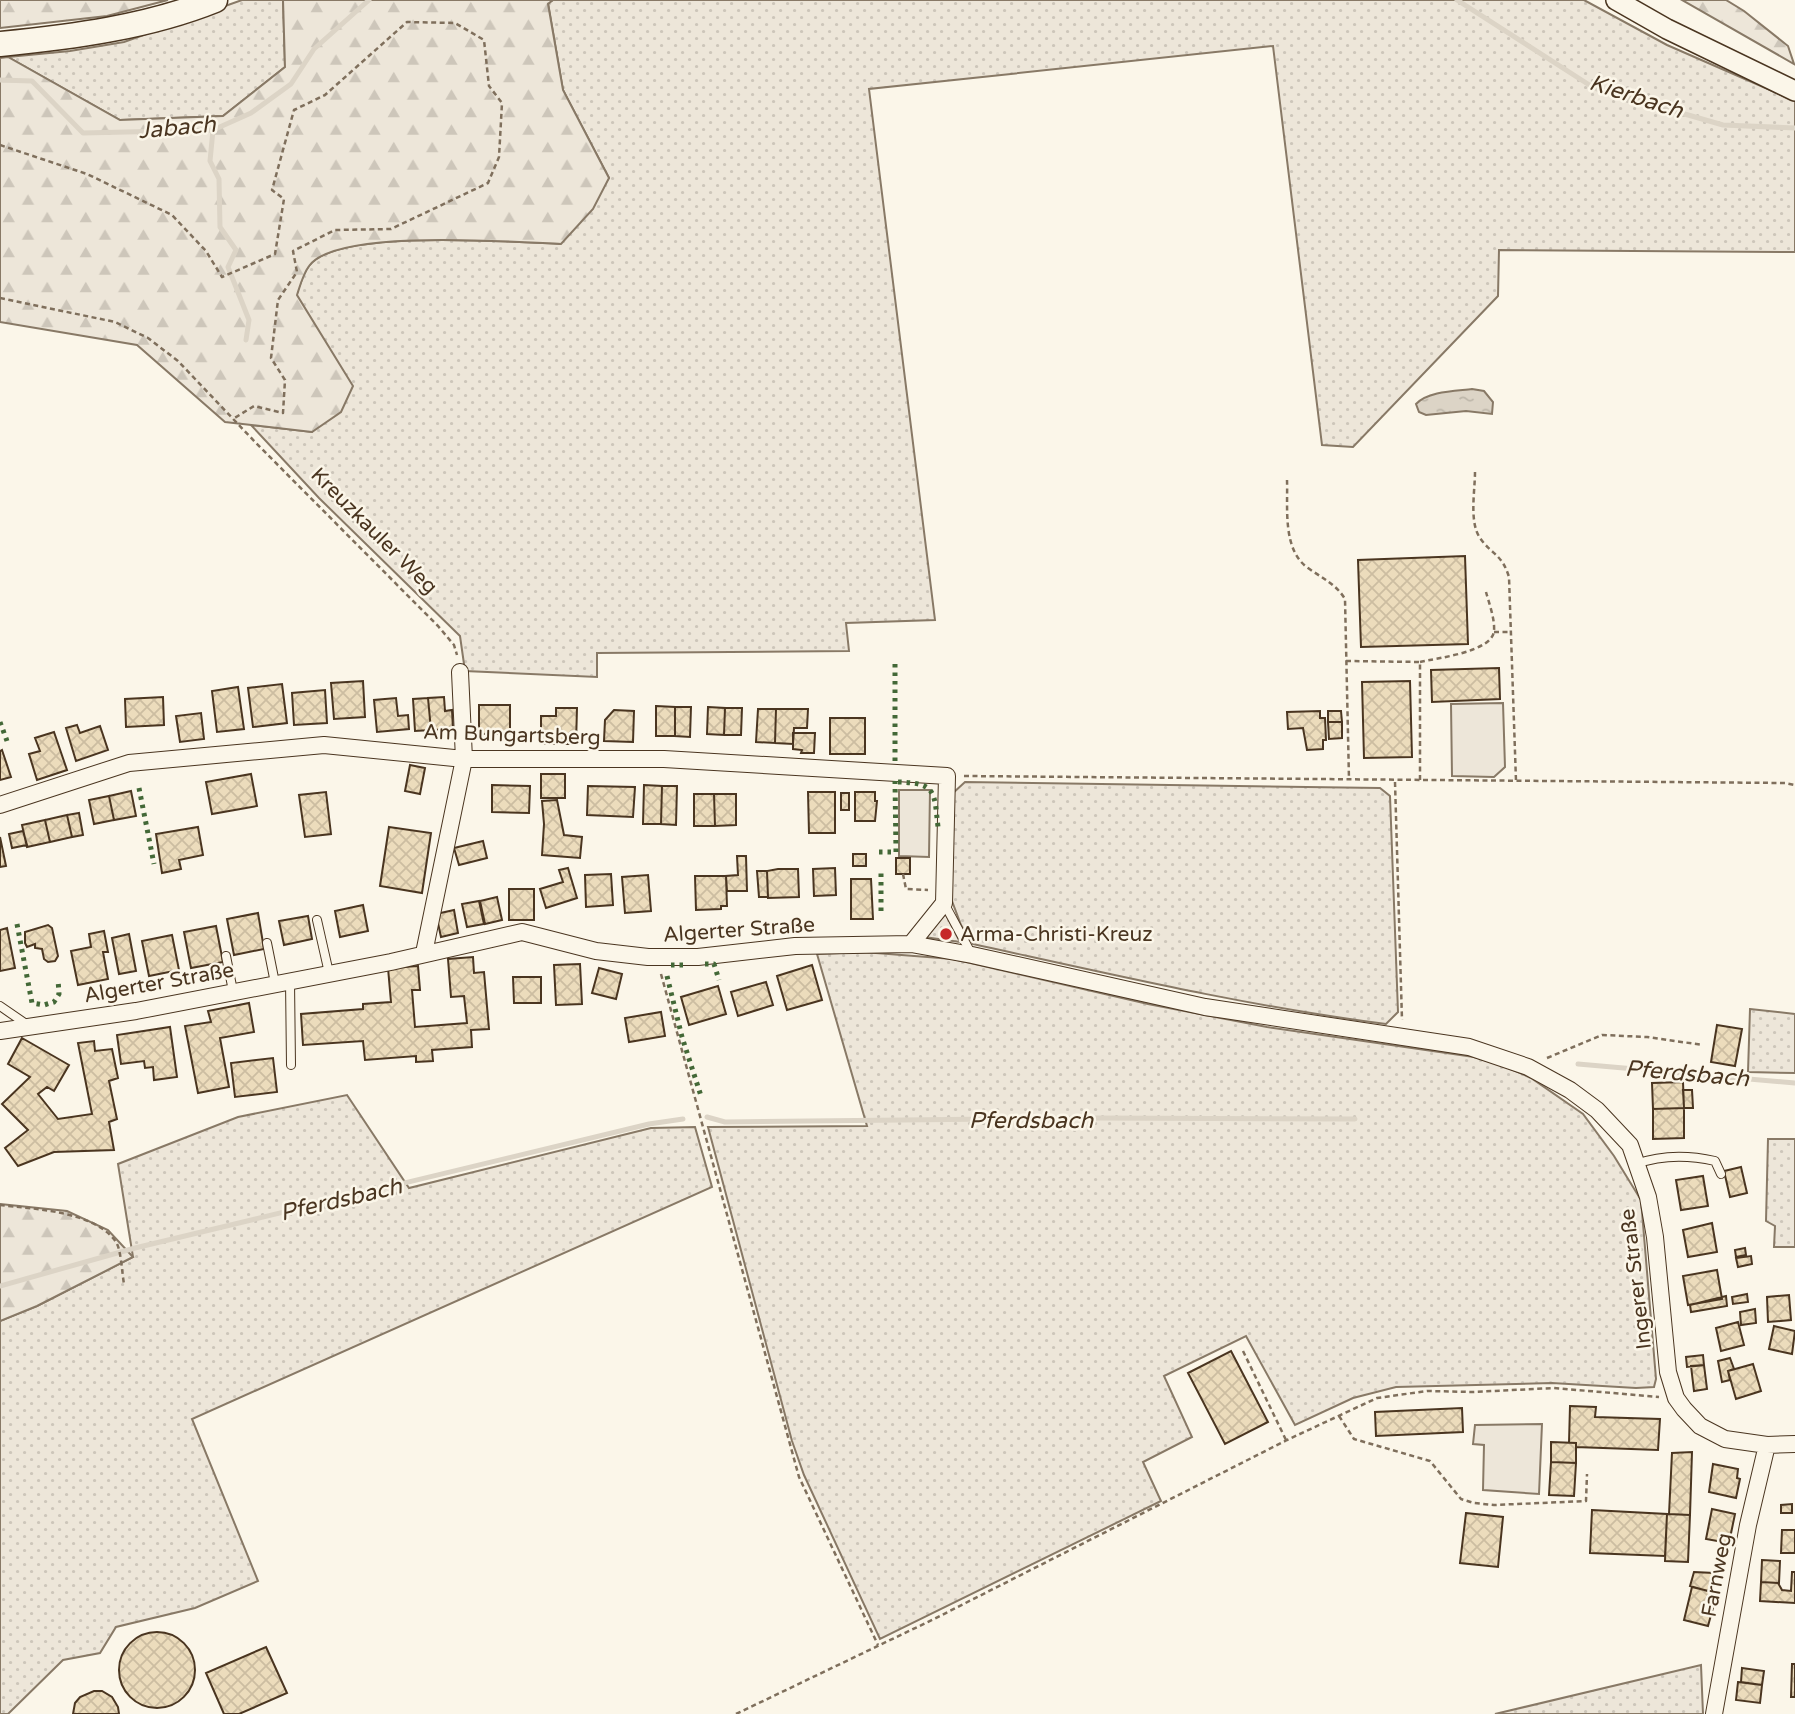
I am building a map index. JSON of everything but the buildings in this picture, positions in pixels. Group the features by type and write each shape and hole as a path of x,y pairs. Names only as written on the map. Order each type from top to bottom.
{"main road":[{"path":"0,44 104,30 162,17 215,0"}],"street":[{"path":"1616,0 1667,29 1795,92"},
{"path":"424,953 464,759 460,673"},
{"name":"Am Bungartsberg","path":"0,805 129,763 324,745 464,759 664,759 947,776"},
{"path":"911,944 944,903 947,776"},
{"name":"Algerter Straße","path":"0,1031 136,1011 391,962 522,932 596,951 657,957 698,957 795,946 911,944 1205,1007"},
{"name":"Ingerer Straße","path":"1205,1007 1469,1047 1528,1067 1570,1090 1597,1110 1630,1145 1647,1197 1655,1237 1668,1372 1676,1398 1700,1426 1725,1439 1768,1445 1795,1444"},
{"name":"Farnweg","path":"1714,1714 1748,1525 1768,1445"}],"lane":[{"path":"944,903 972,955"},
{"path":"317,920 329,973"},
{"path":"267,943 282,982 291,1065"},
{"path":"226,956 233,991"},
{"path":"0,1006 29,1026"},
{"path":"1636,1164 1664,1156 1707,1159 1715,1161 1721,1174"}],"path":[{"path":"0,145 87,174 172,215 206,251 222,277 275,254 284,199 272,190 294,110 325,95 407,22 455,23 484,40 489,86 502,103 499,157 488,183 391,229 335,230 293,251 297,272 278,300 271,358 285,380 283,414 254,406 233,419"},
{"name":"Kreuzkauler Weg","path":"0,298 115,322 148,338 178,361 438,626 454,645 460,673"},
{"path":"1475,472 1476,528 1481,538 1500,556 1509,577 1516,781"},
{"path":"1287,480 1293,553 1305,566 1339,589 1345,599 1349,780"},
{"path":"1346,661 1420,662 1473,650 1490,640 1494,632 1486,592"},
{"path":"1494,632 1511,632"},
{"path":"1420,662 1420,780"},
{"path":"947,776 1795,785"},
{"path":"1395,780 1403,1037"},
{"path":"903,874 906,890 929,890 944,903"},
{"path":"657,957 799,1477 878,1646"},
{"path":"1528,1067 1602,1035 1647,1037 1703,1045"},
{"path":"0,1205 66,1213 106,1231 118,1244 124,1284"},
{"path":"1243,1351 1287,1440"},
{"path":"736,1714 878,1646 1287,1440 1377,1398 1427,1391 1554,1388 1676,1398"},
{"path":"1339,1416 1354,1439 1430,1461 1461,1499 1474,1503 1494,1505 1586,1501 1587,1474"}],"green space":[{"path":"0,0 168,0 107,16 0,28"},
{"path":"242,0 283,0 285,67 223,116 120,120 8,57 124,42"},
{"path":"283,0 553,0 548,4 563,90 609,178 593,209 561,244 468,240 388,242 353,246 326,254 309,266 297,295 353,386 341,412 312,432 225,422 137,345 0,322 0,58 8,57 120,120 223,116 285,67"},
{"path":"553,0 1584,0 1667,45 1795,101 1795,252 1499,250 1498,296 1353,447 1322,445 1273,46 869,89 935,620 846,623 849,651 597,653 597,677 465,671 460,636 319,498 251,425 312,432 352,386 296,295 309,266 326,254 353,246 427,240 560,244 609,178 563,90 548,3"},
{"path":"1682,0 1726,0 1788,46 1794,64"},
{"path":"1503,703 1505,767 1494,777 1452,776 1451,704"},
{"path":"965,782 1380,788 1390,796 1398,1012 1386,1024 1334,1017 1178,988 973,944 961,925 952,901 952,794"},
{"path":"899,790 930,790 929,857 899,856"},
{"path":"945,913 960,942 924,937"},
{"path":"863,952 953,959 1148,1004 1267,1027 1474,1057 1531,1078 1583,1114 1614,1156 1641,1200 1656,1379 1654,1387 1552,1383 1396,1387 1353,1398 1295,1425 1246,1336 1164,1376 1192,1437 1143,1462 1161,1501 880,1639 804,1475 792,1441 708,1127 867,1126 817,954"},
{"path":"1750,1009 1795,1014 1795,1073 1748,1072"},
{"path":"347,1095 409,1188 651,1128 695,1127 712,1187 192,1419 258,1581 195,1608 116,1627 100,1653 63,1660 8,1714 0,1714 0,1321 37,1306 133,1257 118,1164 238,1117"},
{"path":"1768,1139 1795,1139 1795,1247 1774,1247 1775,1226 1766,1221"},
{"path":"0,1204 67,1211 108,1230 133,1257 37,1306 0,1321"},
{"path":"1542,1424 1539,1494 1483,1490 1484,1445 1473,1444 1475,1425"},
{"path":"1701,1665 1703,1714 1495,1714"}],"water":[{"path":"1472,389 1484,391 1493,402 1492,414 1466,411 1426,415 1419,412 1416,404 1435,394"}],"waterway":[{"name":"Jabach","path":"0,80 32,81 83,133 213,130 251,113 291,84 314,49 369,0"},
{"name":"Kierbach","path":"1457,0 1594,88 1723,125 1795,128"},
{"path":"213,130 210,161 219,179 220,227 236,250 228,267 249,320 246,340"},
{"name":"Pferdsbach","path":"1578,1064 1795,1083"},
{"name":"Pferdsbach","path":"707,1117 725,1122 1092,1118 1355,1119"},
{"name":"Pferdsbach","path":"0,1286 135,1248 649,1124 683,1119"}],"hedge":[{"path":"895,660 895,761"},
{"path":"0,722 7,741"},
{"path":"879,852 896,852 895,781"},
{"path":"898,782 927,787 936,805 938,827"},
{"path":"139,788 154,864"},
{"path":"881,869 881,911"},
{"path":"17,924 32,1003 44,1005 54,1002 59,994 58,979"},
{"path":"705,964 714,964 719,980"},
{"path":"671,965 685,965"},
{"path":"667,976 682,1037 701,1096"}],"place":[{"name":"Arma-Christi-Kreuz","path":"946,934"}]}
